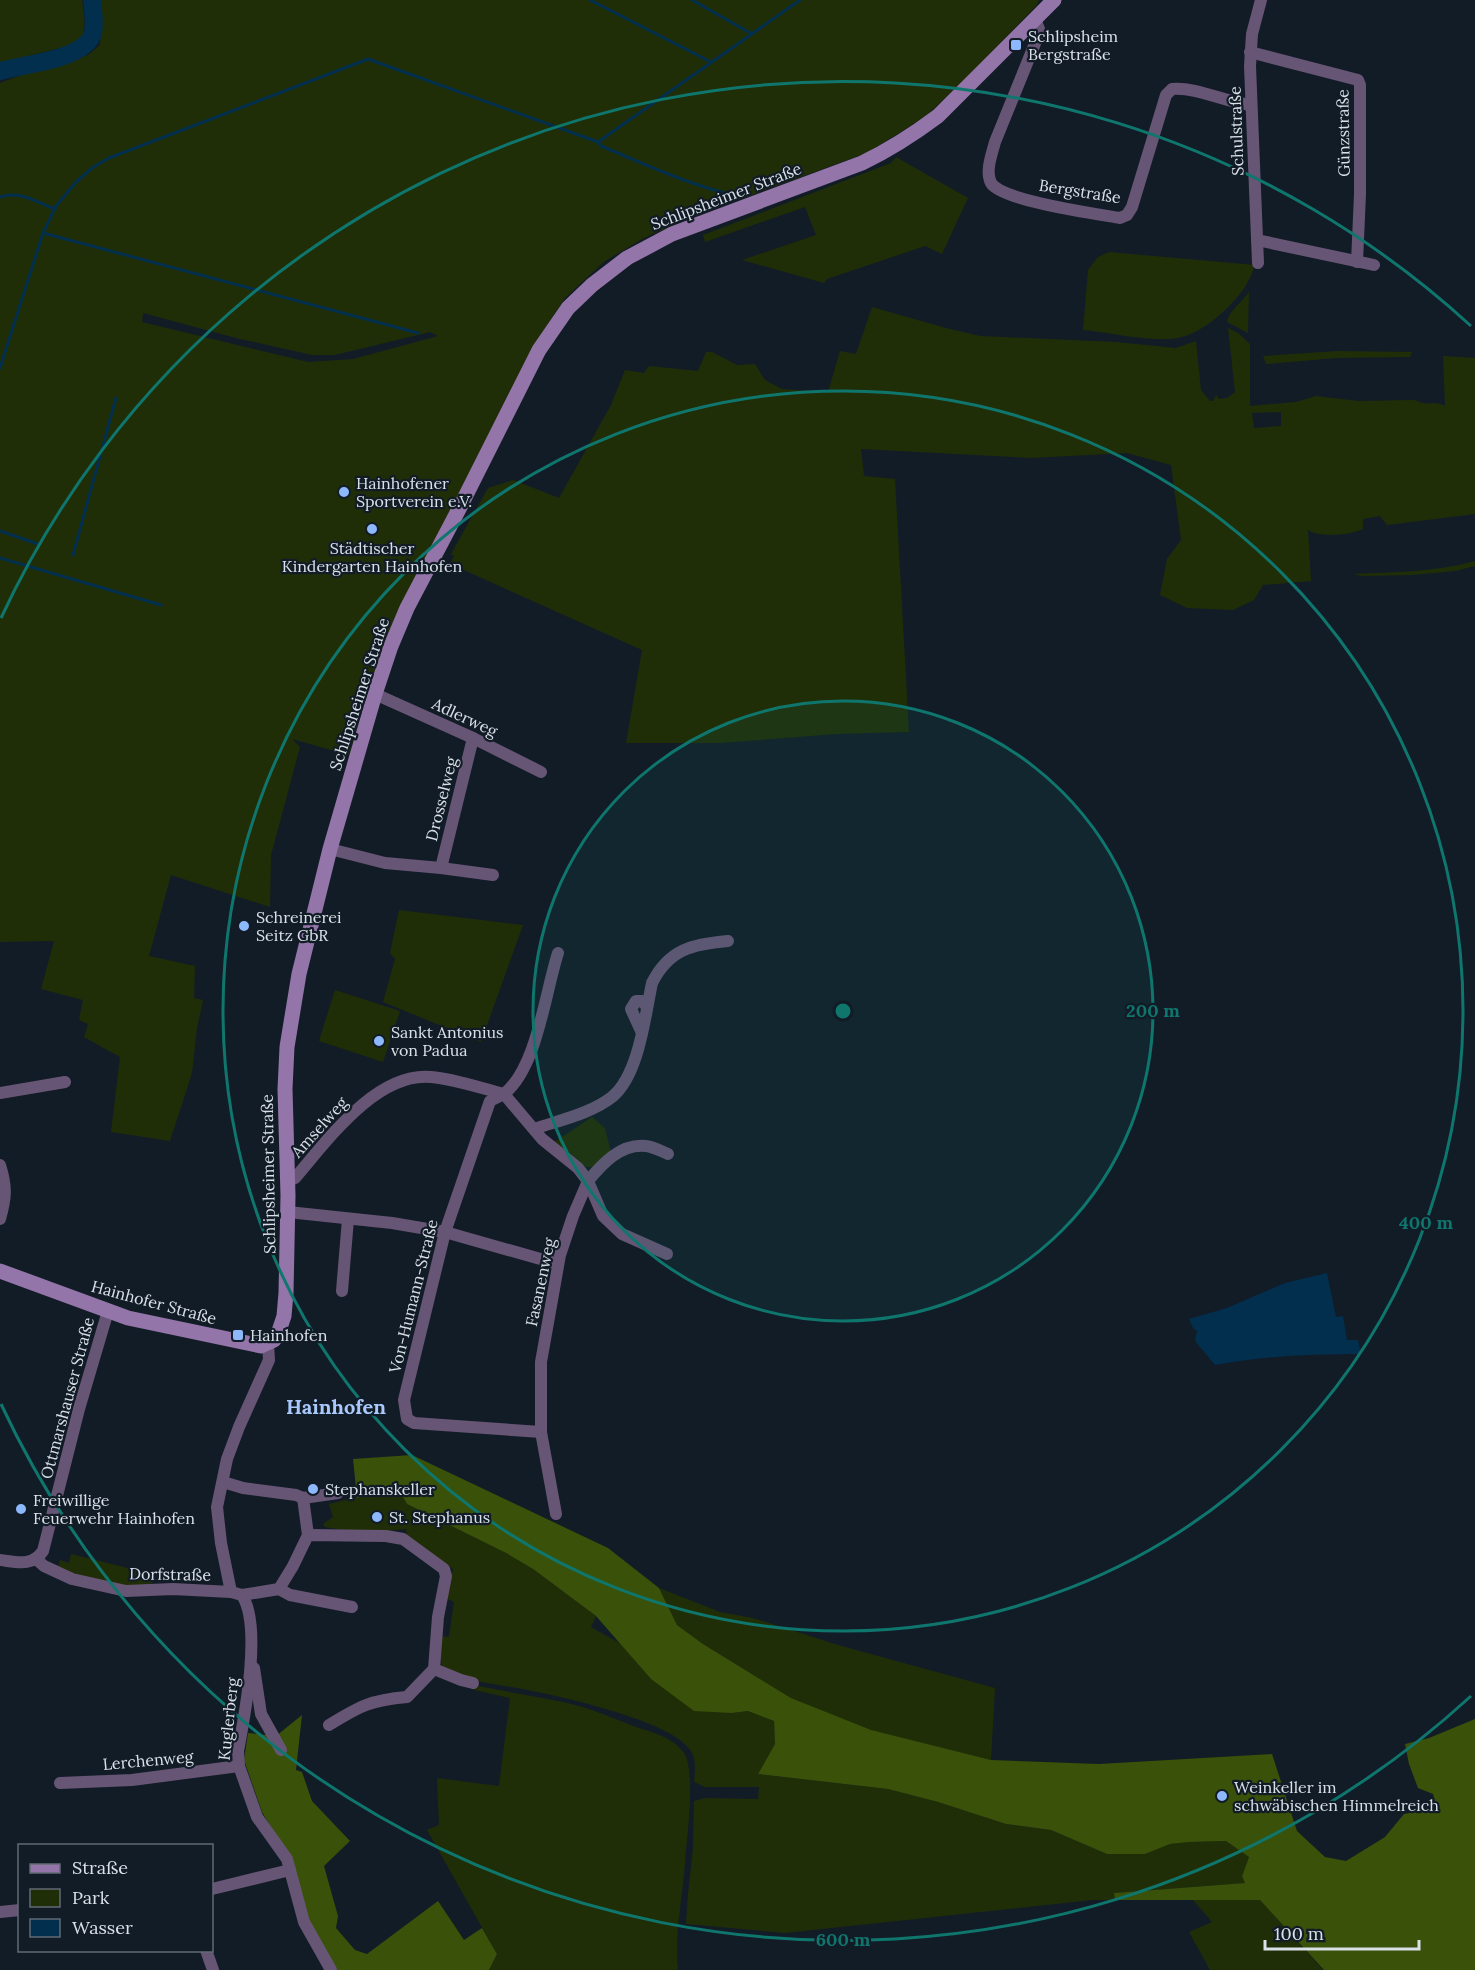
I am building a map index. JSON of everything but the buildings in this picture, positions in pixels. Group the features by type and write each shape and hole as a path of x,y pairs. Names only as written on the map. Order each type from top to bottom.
{"street":[{"name":"Schlipsheimer Straße","path":"268,1344 274,1340 279,1331 284,1316 286,1293 288,1181 285,1089 289,1036 299,974 330,849 375,694 406,608 539,350 568,308 592,285 627,258 672,234 862,163 889,150 938,116 1054,0"},
{"name":"Schulstraße","path":"1258,263 1250,52 1261,0"},
{"name":"Bergstraße","path":"1035,18 1039,29 1036,41 990,159 989,175 997,189 1020,198 1068,210 1120,218 1127,215 1132,207 1166,95 1172,89 1183,88 1235,103 1251,105"},
{"name":"Günzstraße","path":"1250,52 1358,80 1360,85 1360,194 1357,262"},
{"path":"1257,240 1374,265"},
{"name":"Adlerweg","path":"375,694 473,738 541,772"},
{"name":"Drosselweg","path":"441,868 473,738"},
{"name":"Drosselweg","path":"330,849 385,862 493,875"},
{"path":"534,1129 583,1112 613,1096 622,1085 635,1060 652,983 657,973 674,954 686,948 729,941"},
{"path":"558,953 528,1062 504,1094 545,1141 578,1168 588,1181 603,1216 622,1234 667,1254"},
{"name":"Amselweg","path":"288,1181 295,1178 354,1110 399,1082 415,1077 431,1077 504,1094"},
{"path":"0,1093 64,1082"},
{"name":"Von-Humann-Straße","path":"504,1094 490,1101 445,1232 404,1400 407,1419 414,1423 541,1432"},
{"name":"Fasanenweg","path":"556,1514 541,1432 541,1362 558,1264 573,1216 588,1181 600,1166 612,1156 636,1146 648,1146 668,1154"},
{"path":"0,1166 5,1184 5,1199 0,1219"},
{"path":"288,1212 392,1223 445,1232 558,1264"},
{"path":"342,1291 348,1220"},
{"name":"Hainhofer Straße","path":"0,1271 108,1311 139,1320 236,1342 261,1346 268,1344"},
{"name":"Ottmarshauser Straße","path":"36,1559 44,1551 77,1418 108,1311"},
{"name":"Dorfstraße","path":"36,1559 44,1566 72,1579 126,1591 172,1589 237,1594 221,1543 217,1507 227,1459 269,1360 268,1344"},
{"path":"223,1482 243,1488 296,1495 303,1498 338,1493"},
{"path":"279,1589 308,1535 303,1498"},
{"path":"308,1535 386,1536 403,1539 444,1569 446,1576 438,1617 434,1669 407,1697 387,1698 365,1704 330,1725"},
{"path":"0,1560 29,1563 36,1559"},
{"path":"237,1594 279,1589 290,1595 352,1607"},
{"name":"Kuglerberg","path":"237,1594 247,1604 252,1655 238,1751 239,1766 257,1818 287,1858 304,1922 331,1970"},
{"path":"252,1655 261,1714 280,1750"},
{"path":"434,1669 473,1683"},
{"name":"Lerchenweg","path":"60,1783 132,1780 239,1766"},
{"path":"213,1889 290,1870"},
{"path":"0,1912 18,1910"},
{"path":"207,1952 213,1970"}],"green space":[{"path":"0,0 82,0 84,27 80,43 0,63"},
{"path":"99,0 1039,0 1037,5 964,80 927,115 896,135 866,153 689,218 644,238 605,261 565,298 533,347 373,681 370,682 349,755 292,739 300,747 271,855 270,907 171,875 149,956 195,966 194,998 203,1000 192,1073 170,1141 111,1132 120,1057 84,1037 88,1024 79,1020 83,1000 41,989 54,941 0,942 0,83 38,69 61,65 88,55 100,45","holes":["143,313 236,338 312,355 335,355 430,332 438,336 353,359 308,362 142,322"]},
{"path":"896,157 968,198 942,254 925,246 827,279 824,283 742,260 816,235 805,207 705,242 703,235 891,163"},
{"path":"1109,252 1255,265 1247,284 1239,295 1206,325 1185,336 1149,339 1083,330 1088,270 1098,257"},
{"path":"1249,292 1248,333 1227,322 1233,310"},
{"path":"872,307 980,336 1116,342 1176,348 1196,341 1201,390 1210,401 1213,401 1216,395 1219,399 1227,398 1235,392 1228,328 1238,333 1250,344 1250,406 1296,402 1316,396 1358,401 1415,400 1445,406 1443,356 1475,358 1475,514 1387,525 1380,516 1363,519 1363,529 1343,534 1327,535 1308,530 1311,581 1263,585 1254,600 1233,610 1187,608 1160,595 1167,559 1181,540 1171,465 1127,453 1031,458 861,449 864,476 895,479 909,732 837,734 721,743 626,743 642,650 448,563 451,562 454,556 451,554 488,488 513,480 559,498 611,405 625,370 644,373 649,366 698,371 706,352 712,352 737,365 755,364 765,380 782,389 828,392 840,351 856,354","holes":["1281,412 1281,426 1254,428 1252,413"]},
{"path":"1337,351 1412,352 1410,357 1336,358 1266,364 1263,356"},
{"path":"1475,561 1475,566 1455,571 1412,575 1362,576 1353,574 1430,569"},
{"path":"399,910 523,925 481,1042 383,1002 395,959 390,953"},
{"path":"335,990 400,1011 383,1062 319,1041"},
{"path":"592,1117 605,1128 611,1153 593,1167 586,1167 553,1143"},
{"path":"412,1455 608,1548 659,1588 677,1625 703,1644 791,1698 871,1730 991,1760 1099,1764 1272,1754 1297,1831 1325,1857 1346,1861 1385,1837 1404,1814 1437,1808 1433,1794 1418,1788 1409,1764 1405,1744 1429,1738 1475,1719 1475,1970 1324,1970 1260,1900 1115,1900 1114,1893 1245,1883 1242,1876 1249,1857 1226,1841 1170,1844 1145,1854 1107,1854 1051,1830 1006,1824 888,1789 758,1774 775,1744 774,1721 748,1711 732,1713 694,1711 651,1679 596,1616 533,1569 506,1553 407,1504 403,1497 376,1493 357,1498 353,1459"},
{"path":"376,1493 403,1497 407,1504 506,1553 533,1569 596,1616 591,1627 621,1644 651,1679 732,1713 748,1711 774,1721 775,1744 758,1774 888,1789 1006,1824 1051,1830 1107,1854 1145,1854 1169,1844 1226,1841 1249,1857 1242,1876 1246,1883 1114,1893 1115,1900 1093,1900 785,1933 686,1924 693,1848 694,1801 705,1798 758,1799 759,1787 705,1787 694,1782 694,1758 684,1743 643,1721 561,1697 471,1680 446,1670 440,1659 440,1636 449,1637 454,1602 446,1598 453,1569 407,1537 406,1529 361,1533 325,1527 323,1524 333,1517 329,1504"},
{"path":"71,1554 144,1572 142,1578 150,1580 152,1574 154,1575 152,1583 131,1588 118,1587 92,1581 58,1568 60,1560 69,1563"},
{"path":"659,1588 720,1612 753,1618 838,1645 995,1688 991,1760 871,1731 791,1698 703,1644 677,1625"},
{"path":"473,1685 582,1707 662,1736 675,1743 684,1753 690,1774 690,1805 678,1929 678,1970 489,1970 497,1954 427,1830 439,1825 437,1778 499,1786 510,1698 474,1690"},
{"path":"302,1715 296,1770 302,1772 312,1801 350,1841 324,1866 338,1916 336,1928 355,1950 367,1954 438,1901 464,1940 482,1928 497,1954 489,1970 337,1970 308,1920 294,1865 262,1812 244,1760 248,1733 276,1736"},
{"path":"1193,1900 1260,1900 1323,1970 1210,1970 1189,1932 1212,1922"}],"water":[{"path":"1327,1273 1336,1317 1343,1316 1347,1340 1358,1340 1361,1354 1288,1356 1215,1365 1195,1341 1197,1331 1189,1319 1227,1308 1285,1283"}],"waterway":[{"path":"0,71 52,60 88,42 93,33 92,0"},
{"path":"590,0 711,62"},
{"path":"692,0 752,34"},
{"path":"0,368 43,233 56,206 76,182 92,168 109,158 368,59 598,142 800,0"},
{"path":"598,142 601,146 668,174 738,196"},
{"path":"0,197 21,196 55,209"},
{"path":"43,233 418,333"},
{"path":"73,555 116,398"},
{"path":"0,531 38,544"},
{"path":"0,558 161,605"}],"place":[{"name":"Schlipsheim Bergstraße","path":"1016,45"},
{"name":"Hainhofener Sportverein e.V.","path":"344,492"},
{"name":"Städtischer Kindergarten Hainhofen","path":"372,529"},
{"name":"Schreinerei Seitz GbR","path":"244,926"},
{"name":"Sankt Antonius von Padua","path":"379,1041"},
{"name":"Hainhofen","path":"238,1335"},
{"name":"Stephanskeller","path":"313,1489"},
{"name":"Freiwillige Feuerwehr Hainhofen","path":"21,1509"},
{"name":"St. Stephanus","path":"377,1517"},
{"name":"Weinkeller im schwäbischen Himmelreich","path":"1222,1796"}],"district":[{"name":"Hainhofen","path":"336,1406"}]}
